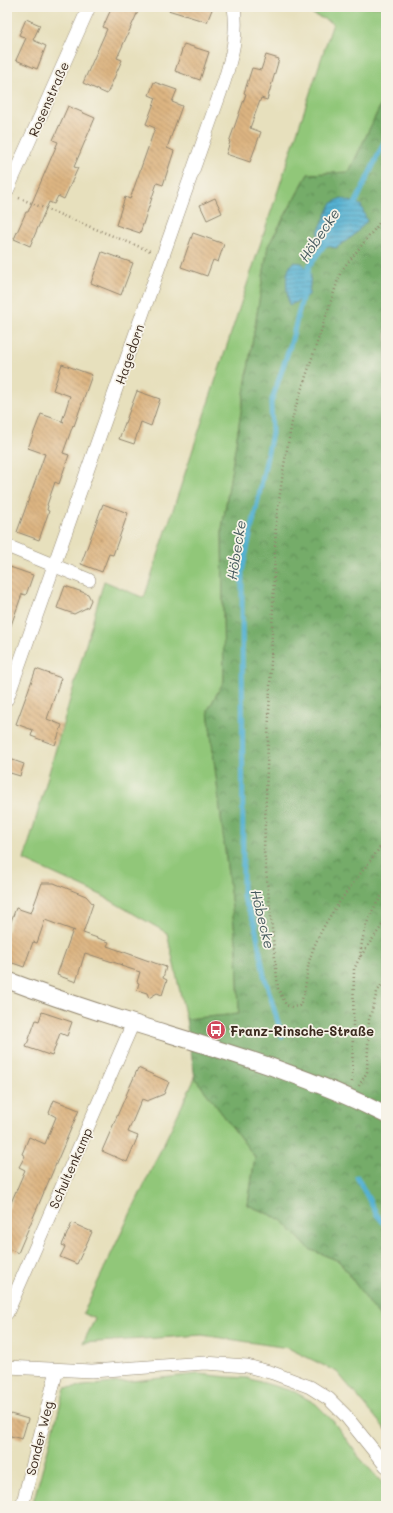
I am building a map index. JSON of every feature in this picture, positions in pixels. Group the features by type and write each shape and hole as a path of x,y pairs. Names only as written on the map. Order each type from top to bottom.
{"street":[{"name":"Rosenstraße","path":"11,194 89,7"},
{"name":"Hagedorn","path":"7,699 230,62 235,44 236,25 234,7"},
{"path":"7,546 89,580"},
{"path":"7,980 133,1023 212,1046 274,1067 321,1084 386,1114"},
{"name":"Schultenkamp","path":"7,1313 133,1023"},
{"path":"7,1367 57,1370 106,1370 205,1363 247,1366 273,1372 310,1386 329,1399 386,1466"},
{"name":"Sonder Weg","path":"22,1506 57,1370"}],"path":[{"path":"11,194 163,256"},
{"path":"386,209 378,225 341,272 294,412 284,465 276,523 264,850 278,988 286,1005 292,1008 299,1006 304,998 310,956 324,926 382,846 386,845"},
{"path":"360,957 362,935 368,918 386,890"},
{"path":"352,1098 354,969 360,957 386,920"},
{"path":"352,1098 367,1072 369,1020 377,992 386,978"}],"green space":[{"path":"296,7 386,7 386,94 349,172 308,174 268,246 222,529 224,681 208,710 237,949 239,1014 186,1019 167,933 101,895 24,860 104,581 144,598 333,23"},
{"path":"386,94 386,1326 339,1261 309,1249 282,1220 248,1205 255,1157 195,1078 186,1019 239,1014 237,949 208,710 224,681 222,529 268,246 308,174 349,172"},
{"path":"195,1078 255,1157 248,1205 282,1220 309,1249 339,1261 386,1326 386,1430 337,1372 288,1348 202,1335 83,1343 95,1319 83,1313"},
{"path":"199,1374 247,1378 295,1392 316,1404 333,1421 359,1457 386,1487 386,1506 32,1506 65,1388"}],"water":[{"path":"341,198 361,205 367,221 353,236 336,248 318,244 318,232 331,204"},
{"path":"293,262 302,263 311,275 309,295 289,306 287,277"}],"building":[{"path":"112,7 140,7 117,58 122,60 107,94 83,83 107,29 103,27"},
{"path":"169,7 213,7 207,22 168,10"},
{"path":"26,19 40,25 33,40 46,46 37,69 16,60 26,38 19,35"},
{"path":"184,44 209,52 200,80 175,71"},
{"path":"266,55 279,59 267,100 261,98 250,128 261,132 250,162 226,154 246,94 244,93 252,68 261,70"},
{"path":"154,82 177,90 172,102 182,106 167,148 174,151 163,185 157,183 140,233 116,225 125,197 130,199 155,128 146,124 156,98 149,95"},
{"path":"68,106 95,118 74,167 78,168 64,199 58,196 54,204 49,202 30,246 14,239 26,212 28,212 58,142 53,140"},
{"path":"215,198 222,213 207,220 200,205"},
{"path":"193,233 224,244 218,262 213,260 207,276 181,267"},
{"path":"102,252 133,263 121,295 91,283"},
{"path":"62,364 92,375 63,453 69,455 59,484 55,482 47,505 47,510 49,511 39,540 17,532 45,454 28,448 41,414 64,422 62,421 70,396 53,390"},
{"path":"137,391 160,399 151,426 141,422 134,444 119,439"},
{"path":"103,504 128,513 113,555 109,554 102,572 81,564"},
{"path":"7,566 33,575 26,595 22,594 9,631 7,631"},
{"path":"65,586 88,594 91,600 88,607 74,614 57,608"},
{"path":"36,669 61,678 47,719 62,725 55,745 31,736 33,730 16,724"},
{"path":"7,758 24,764 20,776 7,772"},
{"path":"42,883 54,883 86,896 93,904 83,933 109,942 107,946 166,967 163,978 167,980 162,995 157,993 149,998 147,993 137,990 139,983 137,982 140,972 85,953 76,982 57,975 73,930 45,920 37,943 33,942 24,967 7,961 7,932 16,908 31,913"},
{"path":"42,1012 72,1022 67,1036 60,1033 52,1056 26,1047 36,1020 39,1021"},
{"path":"138,1068 169,1082 164,1094 147,1101 142,1099 128,1132 138,1136 127,1162 102,1151"},
{"path":"54,1100 79,1110 18,1253 7,1248 7,1212 25,1170 19,1167 25,1156 22,1154 29,1137 45,1144 56,1117 49,1113"},
{"path":"72,1223 92,1232 77,1264 60,1257 65,1247 62,1245"},
{"path":"7,1413 28,1419 22,1439 7,1435"}],"waterway":[{"name":"Höbecke","path":"352,208 386,138"},
{"name":"Höbecke","path":"307,278 309,266 328,240"},
{"path":"382,241 386,243"},
{"name":"Höbecke","path":"282,1036 264,975 255,924 243,897 242,572 272,433 271,403 291,343 304,291"},
{"name":"Höbecke","path":"357,1177 377,1215 386,1226"}],"place":[{"name":"Franz-Rinsche-Straße","path":"216,1030"}]}
